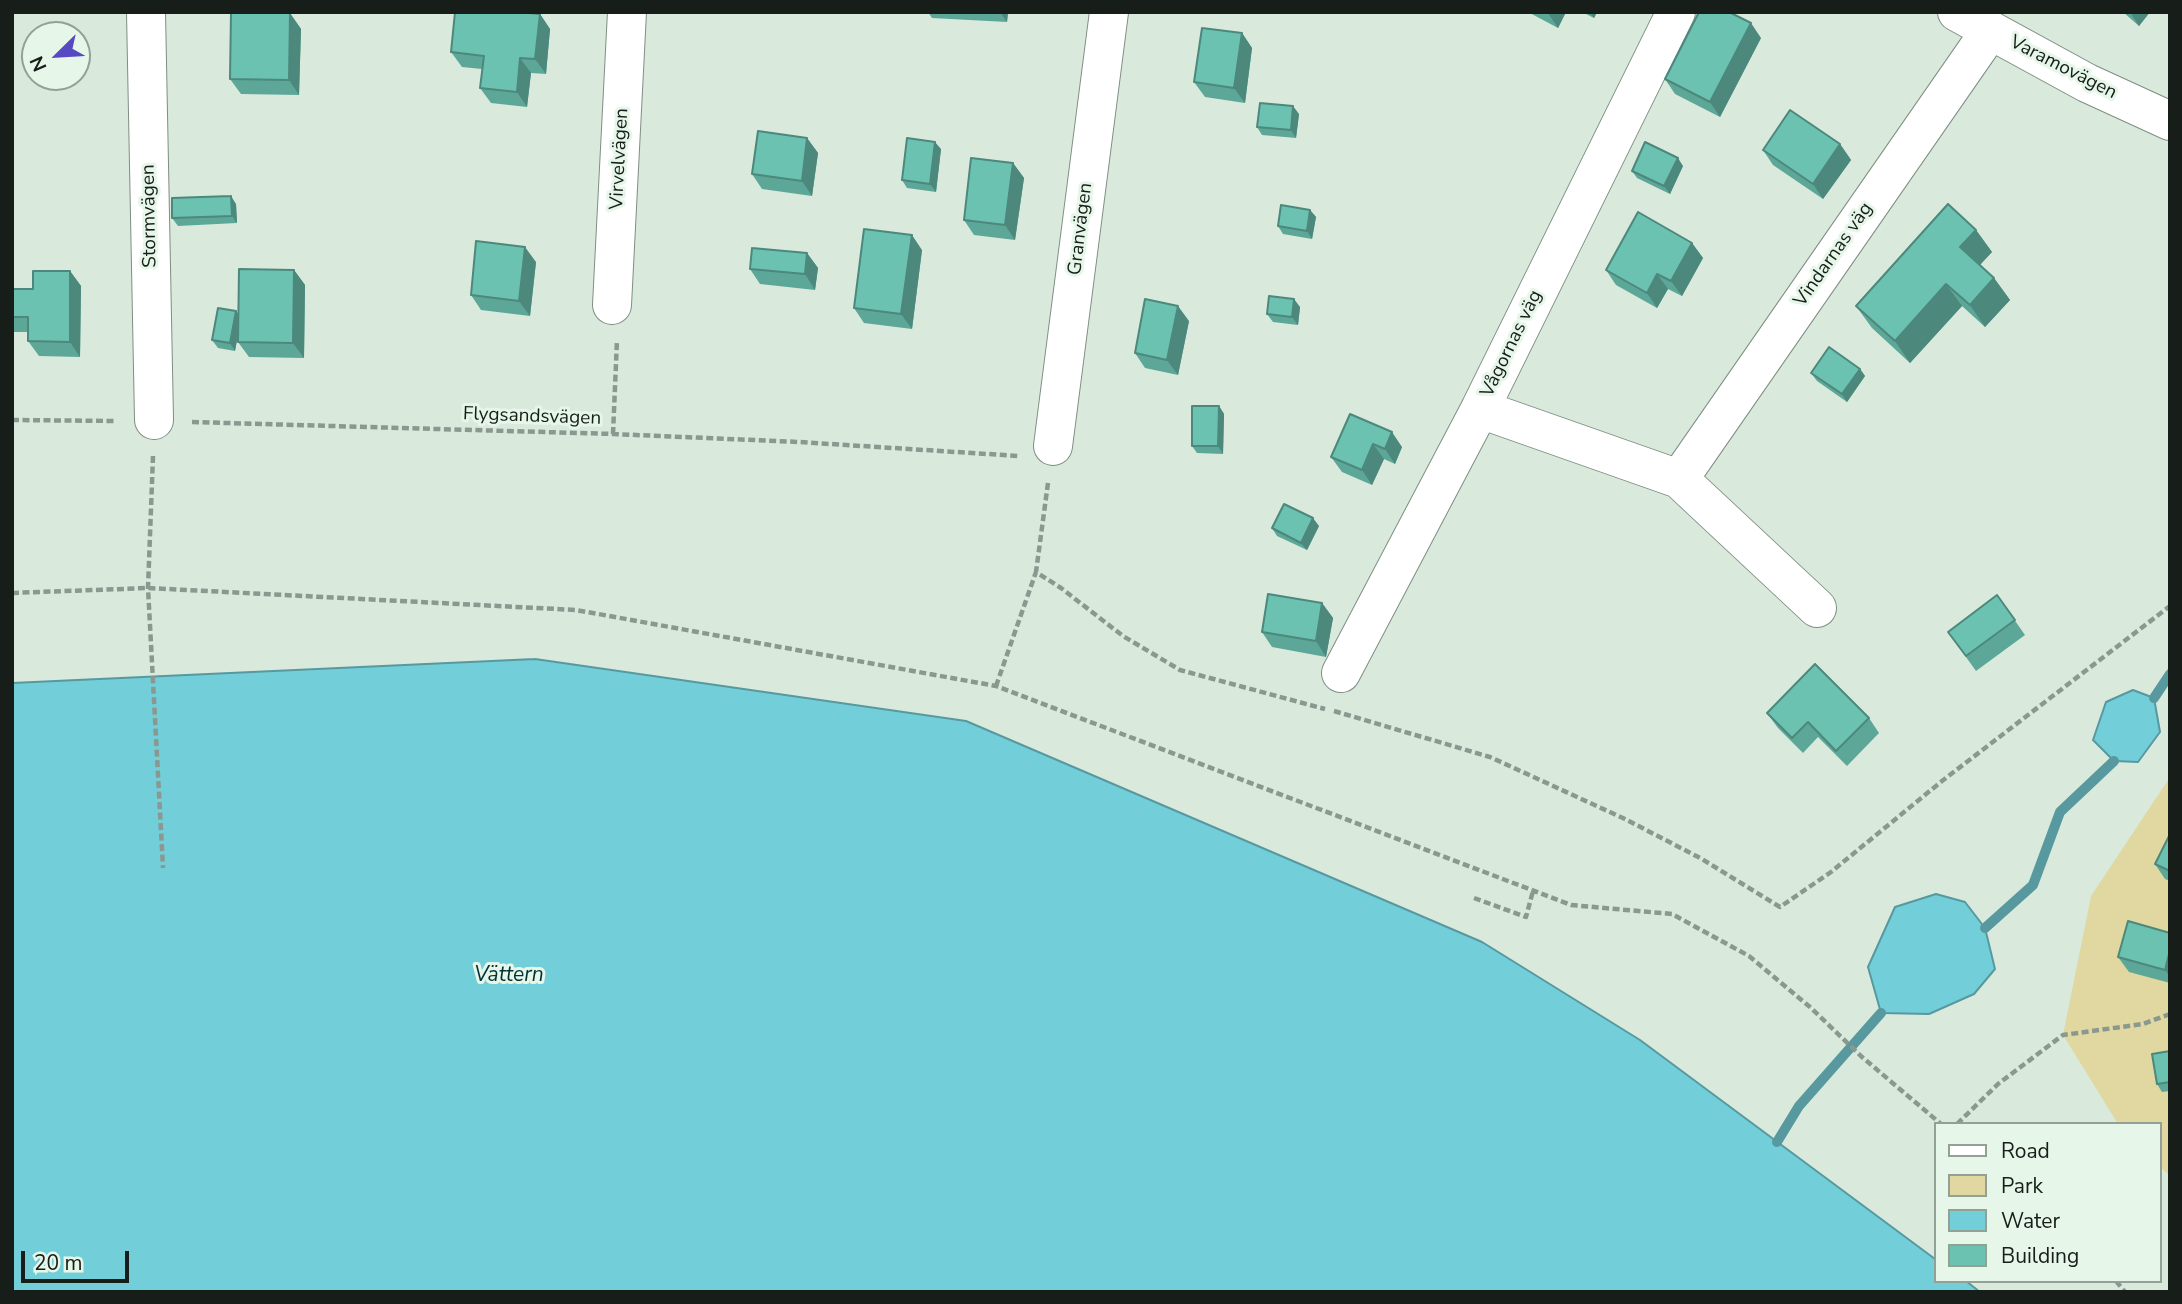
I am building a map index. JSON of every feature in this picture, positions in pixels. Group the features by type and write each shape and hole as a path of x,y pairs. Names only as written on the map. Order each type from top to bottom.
{"street":[{"name":"Stormvägen","path":"146,12 154,420"},
{"name":"Virvelvägen","path":"612,305 627,12"},
{"name":"Granvägen","path":"1042,457 1110,12"},
{"name":"Vågornas väg","path":"1341,673 1480,409 1676,12"},
{"name":"Varamovägen","path":"1957,12 2087,83 2170,121"},
{"name":"Vindarnas väg","path":"1679,479 1990,31"},
{"path":"1480,409 1679,479 1817,608"}],"path":[{"path":"612,305 617,334 613,434"},
{"name":"Flygsandsvägen","path":"12,420 154,420 613,434 1042,457"},
{"path":"154,420 148,588 163,868"},
{"path":"996,686 1036,572 1042,457"},
{"path":"1036,572 1123,636 1180,670 1490,757 1702,859 1780,907 1831,872 1962,765 2170,606"},
{"path":"12,593 148,588 576,610 996,686 1571,905 1672,914 1749,956 1939,1122"},
{"path":"1474,898 1526,916 1533,891"},
{"path":"1959,1122 1998,1084 2063,1035 2143,1024 2170,1014"}],"green space":[{"path":"2170,777 2170,1176 2161,1168 2161,1122 2117,1122 2063,1035 2091,896"}],"water":[{"name":"Vättern","path":"535,659 966,721 1482,942 1640,1040 1934,1258 1934,1283 1969,1283 1980,1292 12,1292 12,683"},
{"path":"2133,690 2154,698 2160,732 2138,762 2114,761 2093,740 2106,702"},
{"path":"1936,894 1965,902 1985,928 1995,969 1974,994 1929,1014 1881,1013 1868,967 1895,907"}],"building":[{"path":"231,12 290,13 289,80 230,79"},
{"path":"455,12 540,14 535,59 520,58 517,92 480,88 484,56 451,52"},
{"path":"1699,12 1729,12 1751,23 1710,102 1665,79"},
{"path":"1202,28 1242,33 1234,88 1194,82"},
{"path":"1260,103 1293,106 1291,130 1257,127"},
{"path":"1790,110 1840,144 1813,184 1763,150"},
{"path":"758,131 807,138 802,181 752,174"},
{"path":"907,138 935,142 930,184 902,180"},
{"path":"1645,142 1678,158 1664,186 1632,171"},
{"path":"971,158 1013,163 1005,225 964,220"},
{"path":"231,196 232,216 172,218 172,198"},
{"path":"1948,204 1976,230 1960,247 1994,278 1970,305 1946,284 1895,341 1856,306"},
{"path":"1281,205 1310,210 1307,231 1278,226"},
{"path":"1638,212 1692,243 1671,281 1657,274 1647,293 1606,270"},
{"path":"864,229 912,235 901,314 854,308"},
{"path":"476,241 525,247 519,301 471,295"},
{"path":"752,248 807,253 805,274 750,269"},
{"path":"239,269 294,270 293,343 238,342"},
{"path":"33,271 70,271 70,342 28,341 28,317 12,317 12,289 33,289"},
{"path":"1269,296 1294,299 1292,317 1267,314"},
{"path":"1145,299 1178,306 1167,360 1135,353"},
{"path":"218,308 236,311 230,343 212,340"},
{"path":"1829,347 1860,369 1842,394 1811,373"},
{"path":"1192,406 1219,406 1218,446 1192,446"},
{"path":"1350,414 1392,432 1385,449 1373,444 1362,470 1331,457"},
{"path":"1284,504 1313,518 1301,543 1272,528"},
{"path":"1268,594 1322,603 1316,641 1262,632"},
{"path":"1997,595 2015,620 1966,656 1948,632"},
{"path":"1815,664 1869,718 1836,751 1808,722 1792,738 1767,713"},
{"path":"2170,834 2170,871 2155,864"},
{"path":"2128,921 2170,933 2170,950 2165,970 2118,957"},
{"path":"2170,1051 2170,1082 2157,1084 2152,1054"}],"waterway":[{"path":"2154,698 2170,674"},
{"path":"1985,928 2033,885 2060,812 2114,761"},
{"path":"1777,1142 1799,1106 1881,1013"}]}
